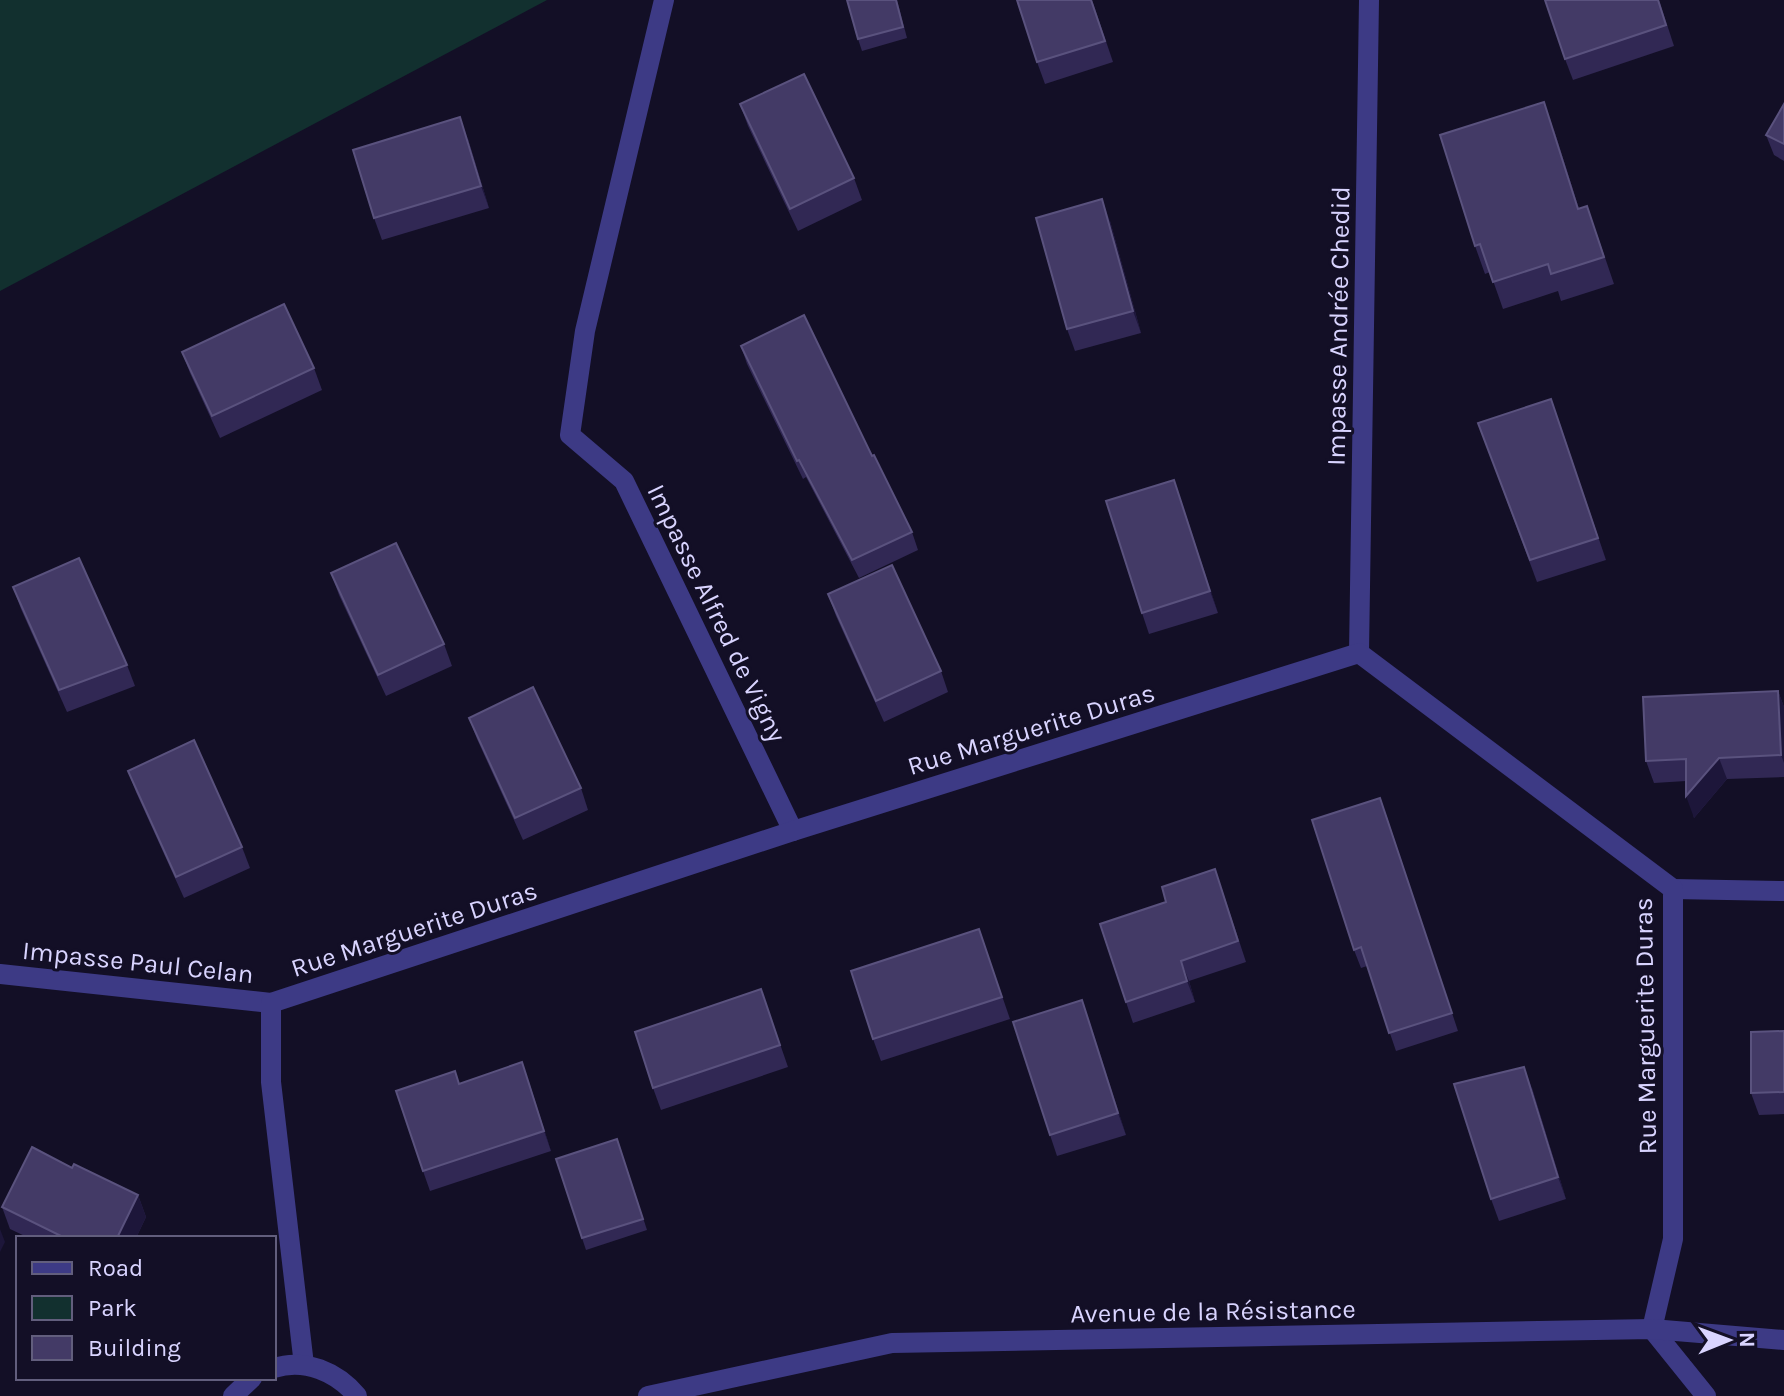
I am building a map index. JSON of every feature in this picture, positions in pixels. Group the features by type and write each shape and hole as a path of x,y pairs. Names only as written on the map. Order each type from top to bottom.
{"street":[{"name":"Impasse Alfred de Vigny","path":"664,0 585,331 570,435 624,481 793,831"},
{"name":"Impasse Andrée Chedid","path":"1359,653 1369,0"},
{"name":"Rue Marguerite Duras","path":"304,1365 271,1082 271,1003 793,831 1359,653 1673,889 1673,1239 1652,1329"},
{"path":"1673,889 1784,891"},
{"name":"Impasse Paul Celan","path":"0,974 271,1003"},
{"path":"1652,1329 1706,1396"},
{"name":"Avenue de la Résistance","path":"648,1396 892,1343 1652,1329 1784,1340"},
{"path":"276,1368 304,1365 327,1371 347,1384 357,1396"},
{"path":"233,1396 250,1380"}],"green space":[{"path":"0,0 547,0 0,291"}],"building":[{"path":"847,0 896,0 903,27 858,39"},
{"path":"1017,0 1091,0 1105,41 1037,62"},
{"path":"1545,0 1658,0 1666,25 1565,59"},
{"path":"804,74 854,178 790,209 740,104"},
{"path":"1544,102 1578,209 1587,206 1604,257 1551,274 1548,264 1493,282 1480,244 1475,246 1440,135"},
{"path":"1784,104 1784,144 1766,135"},
{"path":"460,117 481,186 374,218 353,150"},
{"path":"1102,199 1133,311 1067,329 1036,218"},
{"path":"284,304 314,368 212,416 182,352"},
{"path":"804,315 912,532 852,560 797,461 741,346"},
{"path":"1551,399 1598,538 1530,560 1478,423"},
{"path":"1174,480 1210,591 1142,613 1106,501"},
{"path":"396,543 444,644 378,675 331,573"},
{"path":"79,558 127,665 59,690 13,587"},
{"path":"892,565 941,671 876,701 828,594"},
{"path":"533,687 581,788 515,818 469,718"},
{"path":"1778,691 1781,755 1719,758 1686,796 1686,759 1646,761 1643,697"},
{"path":"194,740 242,847 176,877 128,771"},
{"path":"1380,798 1452,1013 1389,1033 1361,947 1354,950 1312,820"},
{"path":"1215,869 1238,941 1181,961 1187,981 1126,1002 1100,924 1166,902 1162,887"},
{"path":"979,929 1002,997 873,1039 851,971"},
{"path":"761,989 780,1045 653,1088 635,1032"},
{"path":"1082,1000 1118,1113 1050,1135 1013,1022"},
{"path":"1784,1031 1784,1092 1751,1093 1751,1032"},
{"path":"522,1062 544,1131 423,1171 396,1091 455,1071 459,1084"},
{"path":"1524,1067 1558,1177 1491,1199 1454,1084"},
{"path":"617,1139 643,1219 582,1238 556,1159"},
{"path":"32,1147 72,1168 74,1164 138,1195 118,1236 61,1236 2,1207"}]}
